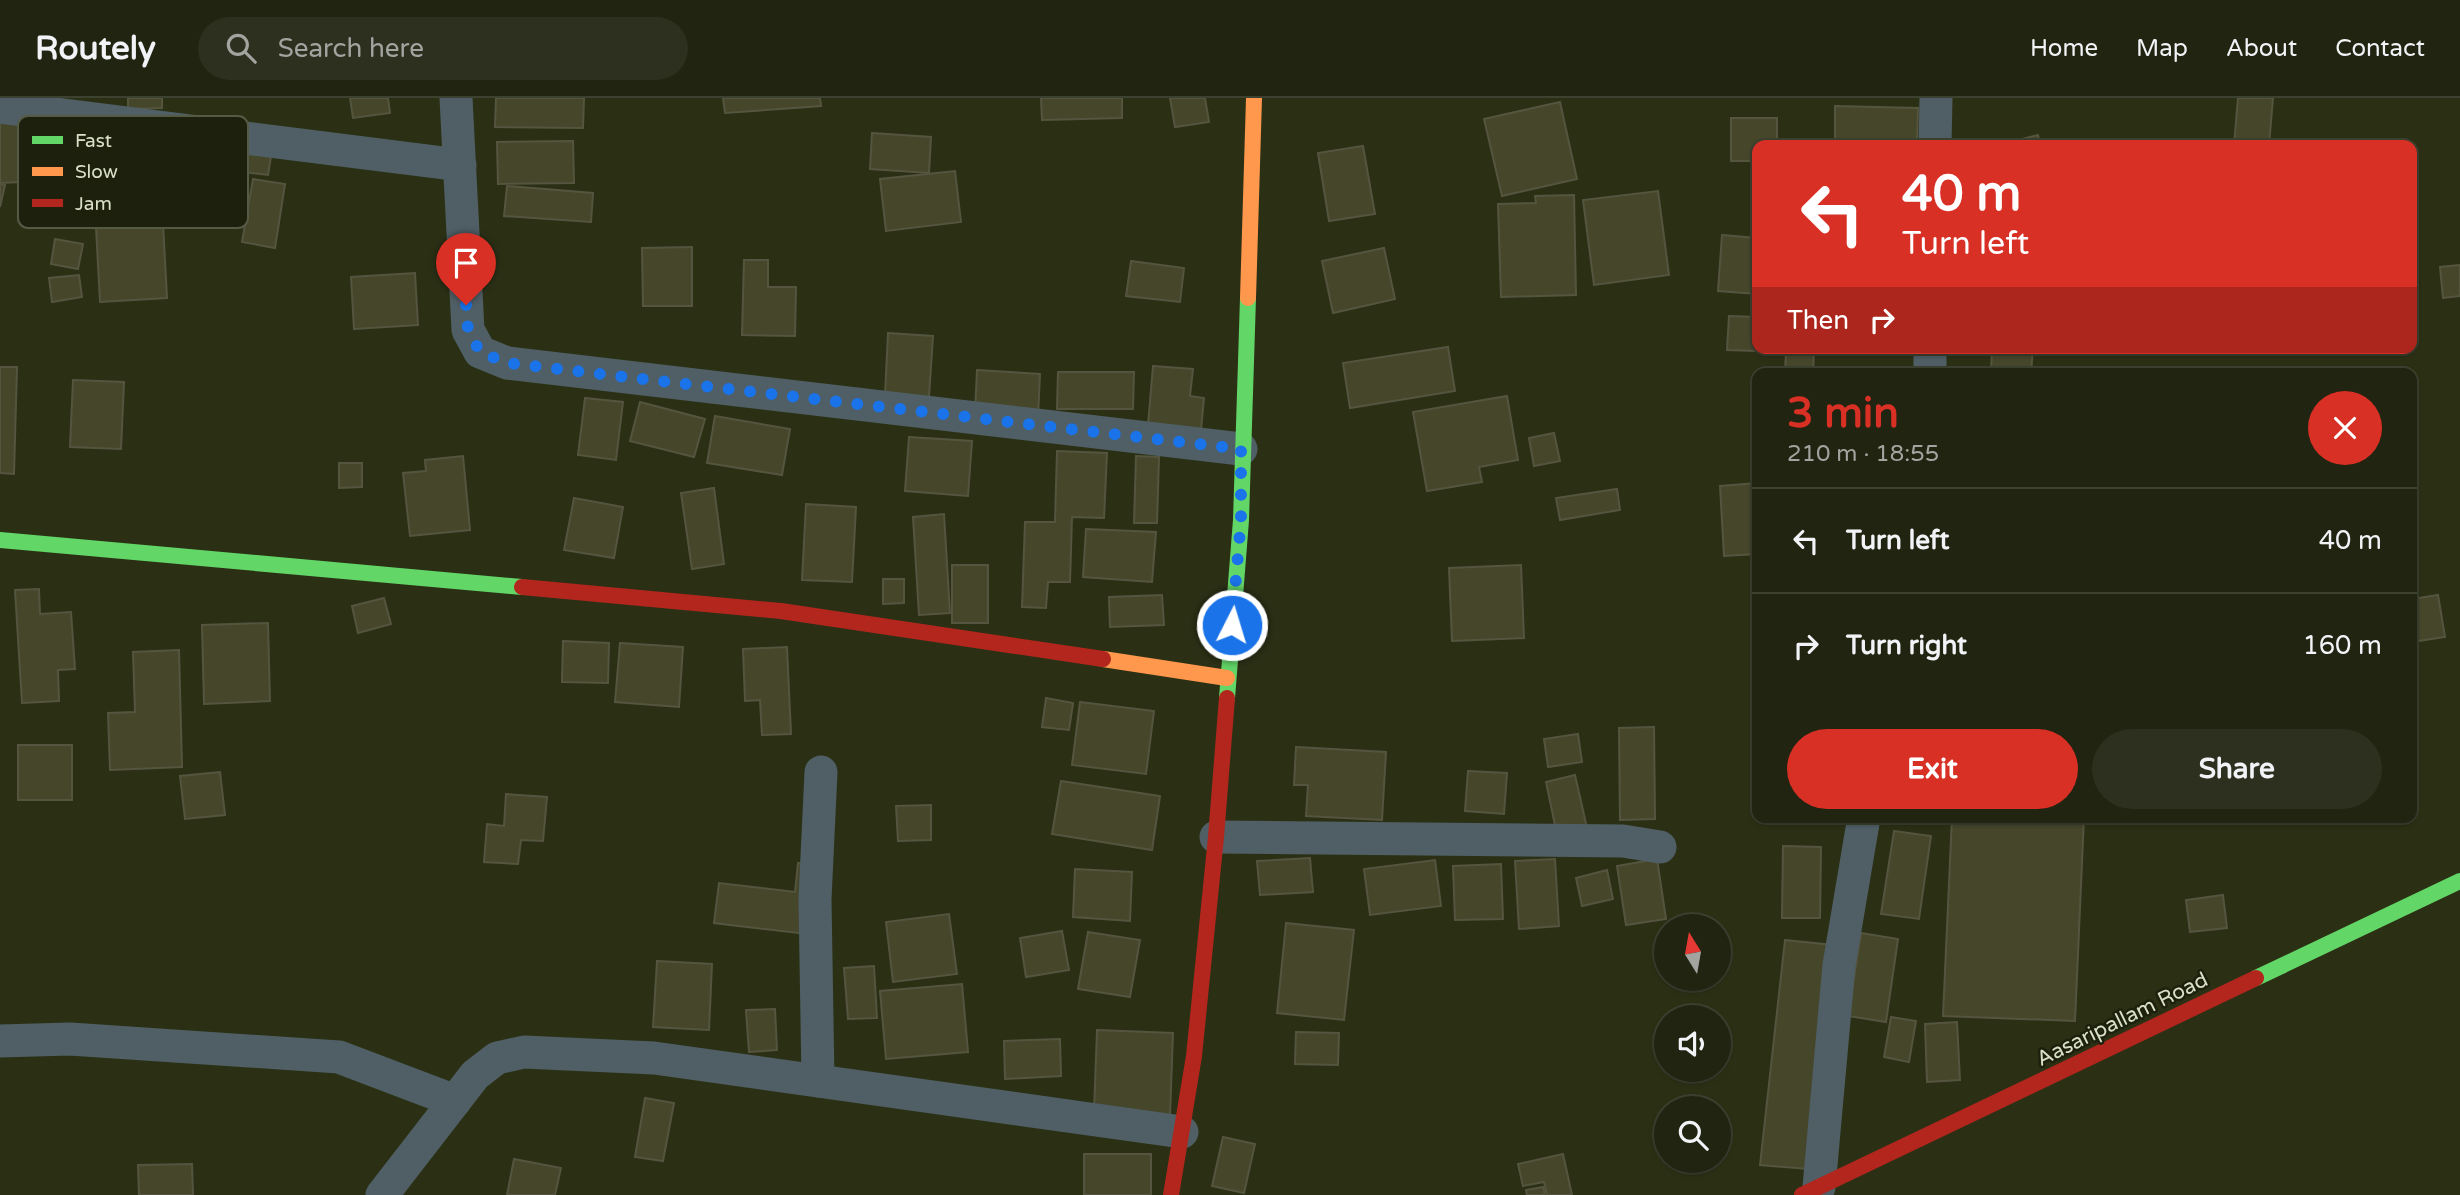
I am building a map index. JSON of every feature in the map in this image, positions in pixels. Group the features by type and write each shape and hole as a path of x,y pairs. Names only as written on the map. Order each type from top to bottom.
{"street":[{"path":"456,98 468,330 480,352 507,363 1241,449"},
{"path":"1171,1195 1194,1056 1216,837 1241,520 1241,449 1254,98"},
{"path":"1935,140 1936,98"},
{"path":"9,104 98,116"},
{"path":"248,136 460,165"},
{"path":"0,540 781,611 1227,678"},
{"path":"818,1081 815,898 821,772"},
{"path":"1811,1191 1839,965 1863,823"},
{"path":"1216,837 1623,841 1660,847"},
{"name":"Aasaripallam Road","path":"1811,1191 2460,881"},
{"path":"0,1041 71,1039 339,1057 455,1101"},
{"path":"382,1195 475,1076 497,1058 524,1052 654,1058 1182,1132"}],"building":[{"path":"128,98 162,98 162,108 128,109"},
{"path":"350,98 388,98 390,113 353,118"},
{"path":"496,98 584,98 583,128 495,127"},
{"path":"723,98 820,98 821,106 725,113"},
{"path":"1041,98 1122,98 1122,118 1042,120"},
{"path":"1170,98 1205,98 1209,122 1175,127"},
{"path":"2238,98 2273,98 2269,140 2234,140"},
{"path":"1560,102 1577,179 1502,196 1484,119"},
{"path":"1835,106 1918,108 1917,140 1835,140"},
{"path":"1731,118 1777,118 1777,140 1752,140 1752,161 1731,161"},
{"path":"0,122 18,122 18,182 0,183"},
{"path":"872,133 931,137 929,173 870,169"},
{"path":"2038,135 2039,140 2018,140"},
{"path":"573,141 574,183 498,184 497,142"},
{"path":"248,146 272,150 268,175 248,173"},
{"path":"1363,146 1375,214 1329,221 1318,153"},
{"path":"955,171 961,222 886,231 880,179"},
{"path":"253,179 285,184 275,248 242,242 244,228 248,228"},
{"path":"0,184 5,185 0,207"},
{"path":"507,186 593,193 591,222 504,216"},
{"path":"1658,191 1669,275 1594,285 1583,200"},
{"path":"1574,195 1576,295 1501,297 1498,204 1536,203 1535,196"},
{"path":"96,228 163,228 167,298 100,302"},
{"path":"1722,235 1752,238 1752,294 1718,291"},
{"path":"55,239 83,244 78,269 51,264"},
{"path":"692,247 692,306 643,306 642,248"},
{"path":"1384,248 1395,299 1333,313 1322,261"},
{"path":"744,260 768,260 768,287 796,287 795,336 742,335"},
{"path":"1131,261 1184,268 1180,302 1126,296"},
{"path":"2460,265 2460,296 2443,298 2440,267"},
{"path":"415,273 418,325 354,329 351,277"},
{"path":"79,275 82,297 52,302 49,278"},
{"path":"1729,316 1752,317 1752,351 1727,350"},
{"path":"888,333 933,336 929,397 885,395"},
{"path":"1448,347 1455,391 1350,408 1343,363"},
{"path":"1786,354 1814,354 1813,368 1785,368"},
{"path":"1992,354 2033,354 2031,368 1991,368"},
{"path":"1153,366 1193,369 1190,396 1204,398 1201,430 1148,425"},
{"path":"0,367 17,367 14,474 0,473"},
{"path":"977,370 1040,374 1038,417 975,413"},
{"path":"1058,372 1134,372 1133,409 1057,409"},
{"path":"73,380 124,382 121,449 70,447"},
{"path":"1507,396 1518,460 1479,467 1482,482 1427,491 1413,412"},
{"path":"585,398 623,402 616,460 578,455"},
{"path":"640,402 705,419 694,457 630,441"},
{"path":"715,416 790,429 782,475 707,463"},
{"path":"1554,433 1560,461 1534,466 1529,438"},
{"path":"909,437 972,441 968,496 905,491"},
{"path":"1057,451 1107,453 1104,518 1072,517 1070,582 1048,582 1046,608 1022,607 1025,522 1055,522"},
{"path":"463,456 470,530 410,536 403,473 426,471 425,460"},
{"path":"1136,456 1159,457 1157,523 1134,523"},
{"path":"339,463 362,463 362,487 339,488"},
{"path":"1752,483 1752,554 1724,556 1720,486"},
{"path":"714,488 724,564 692,569 681,493"},
{"path":"1617,489 1620,510 1560,520 1556,498"},
{"path":"574,498 623,507 614,558 564,550"},
{"path":"806,504 856,507 852,582 802,580"},
{"path":"944,514 950,613 919,615 913,517"},
{"path":"1086,529 1156,532 1152,582 1083,577"},
{"path":"952,565 988,565 988,623 952,623"},
{"path":"1521,565 1524,638 1452,641 1449,568"},
{"path":"883,579 904,579 904,603 883,604"},
{"path":"39,589 40,614 71,612 75,669 58,670 59,701 22,703 15,590"},
{"path":"1162,595 1164,625 1110,627 1109,597"},
{"path":"2438,595 2445,637 2417,641 2417,598"},
{"path":"384,598 391,624 358,633 352,606"},
{"path":"268,623 270,701 204,704 202,625"},
{"path":"563,641 609,643 608,683 562,682"},
{"path":"620,643 683,647 679,707 615,702"},
{"path":"787,647 791,734 762,735 760,700 745,701 743,649"},
{"path":"179,650 182,767 110,770 108,713 135,712 133,652"},
{"path":"1046,698 1073,703 1069,730 1042,727"},
{"path":"1080,702 1154,711 1146,774 1072,765"},
{"path":"1654,727 1655,819 1620,820 1619,728"},
{"path":"1578,734 1582,762 1548,767 1544,739"},
{"path":"18,745 72,745 72,800 18,800"},
{"path":"1296,747 1386,752 1382,820 1306,816 1308,785 1294,785"},
{"path":"1468,771 1507,773 1504,814 1465,811"},
{"path":"220,772 225,815 185,819 180,776"},
{"path":"1575,775 1587,828 1557,835 1546,782"},
{"path":"1061,781 1160,796 1152,850 1052,834"},
{"path":"506,794 547,797 543,841 521,840 518,864 484,862 487,824 504,826"},
{"path":"931,805 931,840 898,841 896,806"},
{"path":"1952,823 2084,823 2075,1021 1943,1016"},
{"path":"1894,831 1931,836 1919,919 1881,914"},
{"path":"1783,846 1821,847 1820,918 1782,918"},
{"path":"1310,858 1313,892 1260,895 1257,861"},
{"path":"1555,859 1559,926 1519,929 1515,861"},
{"path":"1657,859 1665,914 1654,914 1654,921 1626,925 1617,866"},
{"path":"1435,860 1441,906 1370,915 1364,869"},
{"path":"798,863 825,866 816,935 714,923 719,883 795,892"},
{"path":"1501,864 1503,919 1455,920 1453,866"},
{"path":"1075,869 1132,872 1130,921 1073,917"},
{"path":"1607,870 1613,899 1582,906 1576,878"},
{"path":"2223,895 2227,928 2190,932 2186,900"},
{"path":"949,914 957,974 893,982 886,922"},
{"path":"1286,923 1354,930 1344,1020 1277,1013"},
{"path":"1062,931 1069,970 1026,977 1020,938"},
{"path":"1088,932 1140,940 1130,997 1078,989"},
{"path":"1861,933 1898,939 1886,1022 1848,1016"},
{"path":"1785,940 1833,945 1808,1169 1760,1165"},
{"path":"657,961 712,964 709,1030 653,1027"},
{"path":"874,966 877,1018 848,1019 844,968"},
{"path":"962,984 968,1052 886,1059 880,991"},
{"path":"775,1009 777,1050 749,1052 746,1010"},
{"path":"1891,1017 1916,1021 1909,1062 1884,1057"},
{"path":"1957,1022 1960,1080 1927,1082 1925,1024"},
{"path":"1097,1030 1173,1033 1170,1116 1094,1112"},
{"path":"1296,1032 1339,1033 1338,1065 1295,1064"},
{"path":"1060,1039 1061,1076 1005,1079 1004,1041"},
{"path":"645,1098 674,1103 663,1161 635,1157"},
{"path":"1223,1137 1255,1144 1244,1193 1212,1186"},
{"path":"1084,1154 1151,1154 1151,1195 1084,1195"},
{"path":"1563,1154 1572,1195 1547,1195 1544,1182 1523,1186 1518,1164"},
{"path":"514,1159 561,1168 555,1195 507,1195"},
{"path":"192,1164 193,1195 139,1195 138,1165"},
{"path":"1543,1187 1545,1195 1527,1195 1526,1190"}],"traffic: fast":[{"path":"1227,698 1241,520 1248,298"},
{"path":"0,540 522,587"},
{"path":"2256,978 2460,881"}],"traffic: slow":[{"path":"1248,298 1254,98"},
{"path":"1103,659 1227,678"}],"traffic: jam":[{"path":"522,587 781,611 1103,659"},
{"path":"1171,1195 1194,1056 1227,698"},
{"path":"1802,1195 2256,978"}],"route":[{"path":"466,305 468,330 480,352 507,363 1241,449 1241,520 1232,625"}]}
